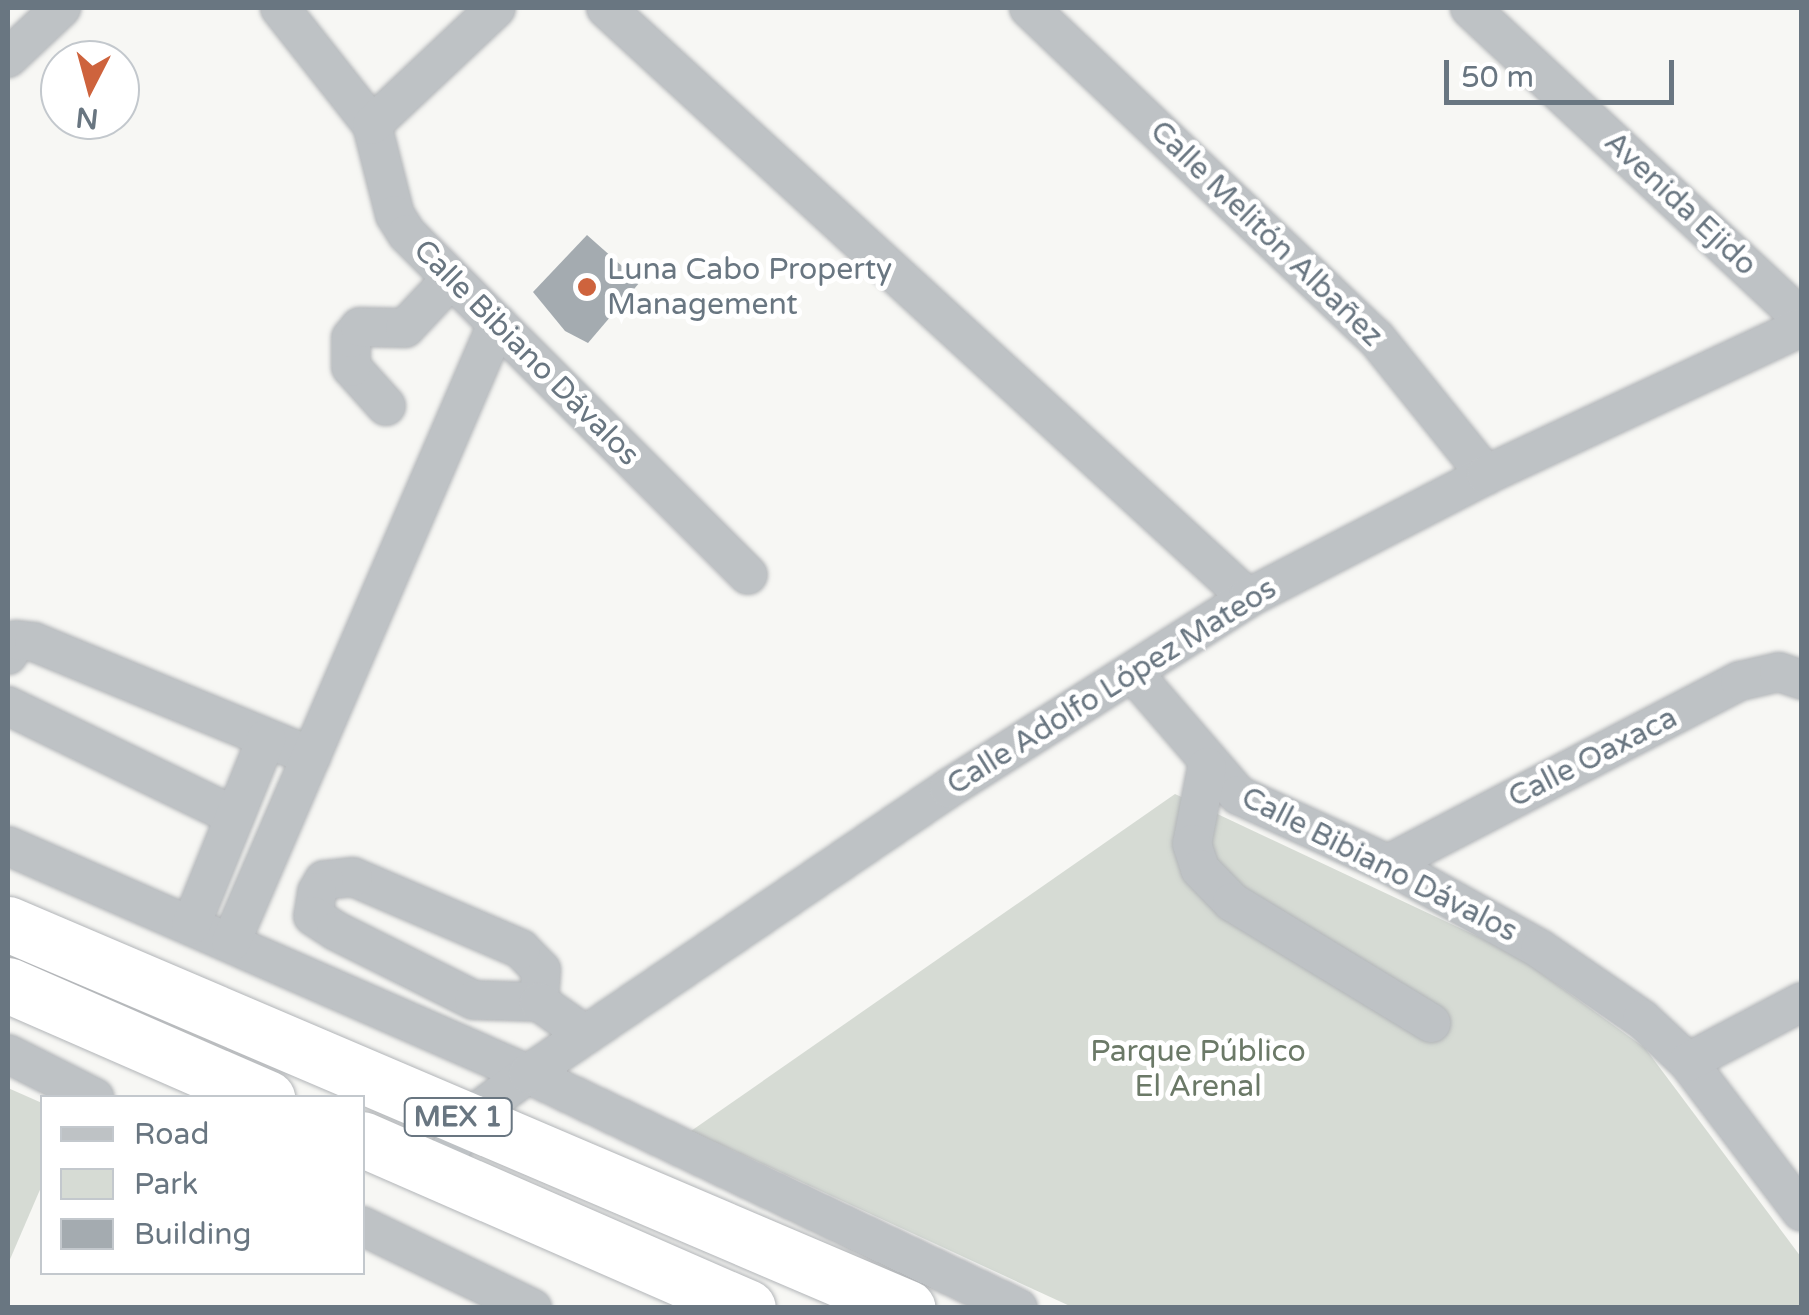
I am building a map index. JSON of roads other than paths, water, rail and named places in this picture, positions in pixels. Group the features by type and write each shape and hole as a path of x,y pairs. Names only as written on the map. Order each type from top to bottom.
{"highway":[{"name":"MEX 1","path":"8,924 908,1308"},
{"path":"8,985 260,1095"},
{"name":"MEX 1","path":"365,1139 741,1305"}],"street":[{"name":"Calle Bibiano Dávalos","path":"280,8 372,125 395,214 451,280 748,575"},
{"path":"372,125 496,8"},
{"path":"606,8 1248,598"},
{"name":"Calle Melitón Albañez","path":"1029,8 1376,338 1486,475"},
{"name":"Avenida Ejido","path":"1470,8 1802,319"},
{"path":"8,58 55,9"},
{"path":"386,406 351,367 350,338 360,327 405,328 451,280"},
{"path":"231,942 497,324"},
{"name":"Calle Adolfo López Mateos","path":"466,1120 949,788 1134,674 1248,598 1486,475 1802,328"},
{"path":"8,655 16,640 34,642 311,756"},
{"name":"Calle Oaxaca","path":"1388,864 1740,682 1779,672 1802,680"},
{"name":"Calle Bibiano Dávalos","path":"1134,674 1207,767 1275,818 1388,864 1602,988 1688,1062 1802,1212"},
{"path":"8,706 235,816"},
{"path":"191,925 266,739"},
{"path":"1207,767 1192,844 1200,869 1232,902 1431,1023"},
{"path":"8,846 528,1074 1018,1308"},
{"path":"539,1002 541,970 522,949 353,877 324,880 317,892 313,916 322,923 460,994 488,1002 539,1002 586,1035"},
{"path":"1688,1062 1802,1002"},
{"path":"8,1054 89,1095"},
{"path":"439,1172 466,1120"},
{"path":"365,1227 532,1308"}],"place":[{"name":"Luna Cabo Property Management","path":"587,287"}],"park label":[{"name":"Parque Público El Arenal","path":"1198,1069"}]}
